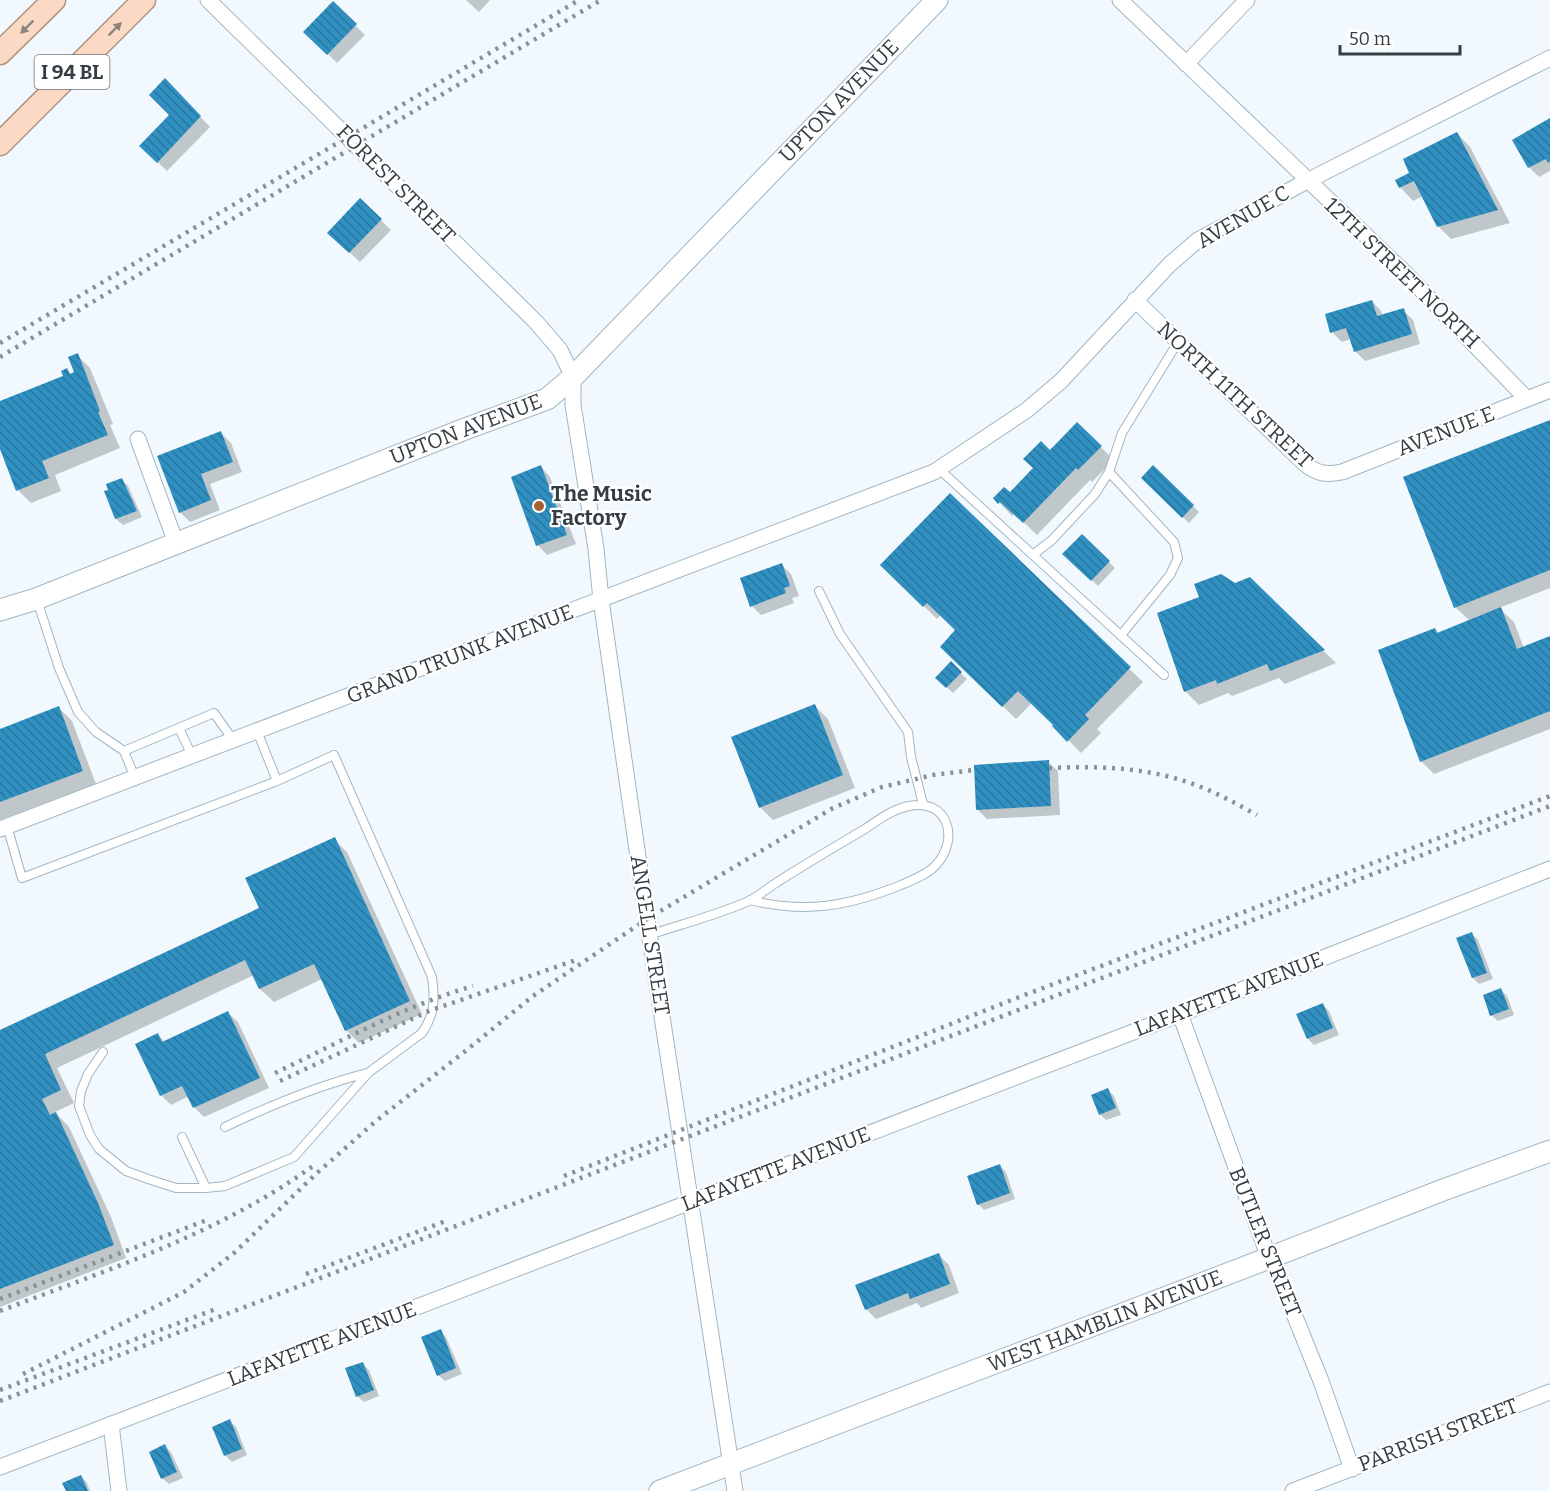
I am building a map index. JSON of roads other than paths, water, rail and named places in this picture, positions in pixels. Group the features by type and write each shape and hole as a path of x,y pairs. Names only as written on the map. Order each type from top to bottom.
{"main road":[{"name":"I 94 BL","path":"0,53 54,0"},
{"name":"I 94 BL","path":"0,144 144,0"}],"street":[{"name":"FOREST STREET","path":"208,0 536,322 560,350 573,377"},
{"name":"UPTON AVENUE","path":"0,610 36,599 465,429 547,399 573,377 937,0"},
{"name":"12TH STREET NORTH","path":"1120,0 1404,272 1527,399"},
{"path":"1186,64 1247,0"},
{"name":"AVENUE C","path":"920,477 939,468 1027,410 1052,388 1170,264 1198,240 1307,181 1550,58"},
{"name":"NORTH 11TH STREET","path":"1135,300 1305,464 1316,472 1328,474 1342,472"},
{"name":"ANGELL STREET","path":"573,377 573,405 596,549 601,600 735,1491"},
{"name":"AVENUE E","path":"1342,472 1550,390"},
{"path":"138,439 176,543"},
{"name":"GRAND TRUNK AVENUE","path":"3,827 920,477"},
{"name":"LAFAYETTE AVENUE","path":"0,1467 1180,1014 1550,869"},
{"name":"BUTLER STREET","path":"1180,1014 1269,1258 1278,1272 1352,1468"},
{"name":"WEST HAMBLIN AVENUE","path":"660,1491 1550,1151"},
{"name":"PARRISH STREET","path":"1293,1491 1550,1392"},
{"path":"111,1424 119,1491"}],"lane":[{"path":"1034,554 1052,540 1095,494 1109,472 1122,433 1178,342"},
{"path":"939,468 1164,675"},
{"path":"1109,472 1174,542 1178,558 1170,575 1121,634"},
{"path":"819,591 840,634 908,732 911,757 923,804"},
{"path":"36,599 59,668 78,712 96,732 124,751 135,778"},
{"path":"124,751 214,713 233,740"},
{"path":"178,728 192,756"},
{"path":"257,731 277,780"},
{"path":"3,827 22,878 334,756 432,977 434,1010 422,1033 368,1073 294,1157 225,1186 176,1188 126,1171 99,1149 90,1135 79,1106 81,1091 88,1074 103,1052"},
{"path":"650,935 750,900 769,886 890,813 907,806 923,804 937,810 947,822 950,837 946,851 935,866 915,880 883,893 845,904 818,907 776,907 750,900"},
{"path":"225,1126 324,1084 368,1073"},
{"path":"182,1137 206,1188"}],"railway":[{"path":"0,343 579,0"},
{"path":"0,357 601,0"},
{"path":"1049,768 1103,768 1156,774 1208,790 1257,815"},
{"path":"23,1374 184,1292 234,1253 317,1173 376,1121 533,996 647,919 833,808 882,787 933,775 974,770"},
{"path":"564,1176 1022,996 1550,796"},
{"path":"0,1401 1550,806"},
{"path":"280,1081 429,1011 579,959"},
{"path":"275,1073 397,1014 473,986"},
{"path":"0,1311 164,1248 204,1230 281,1188 317,1163"},
{"path":"0,1299 207,1220"},
{"path":"306,1274 446,1221"},
{"path":"0,1390 216,1309"}],"place":[{"name":"The Music Factory","path":"539,506"}]}
